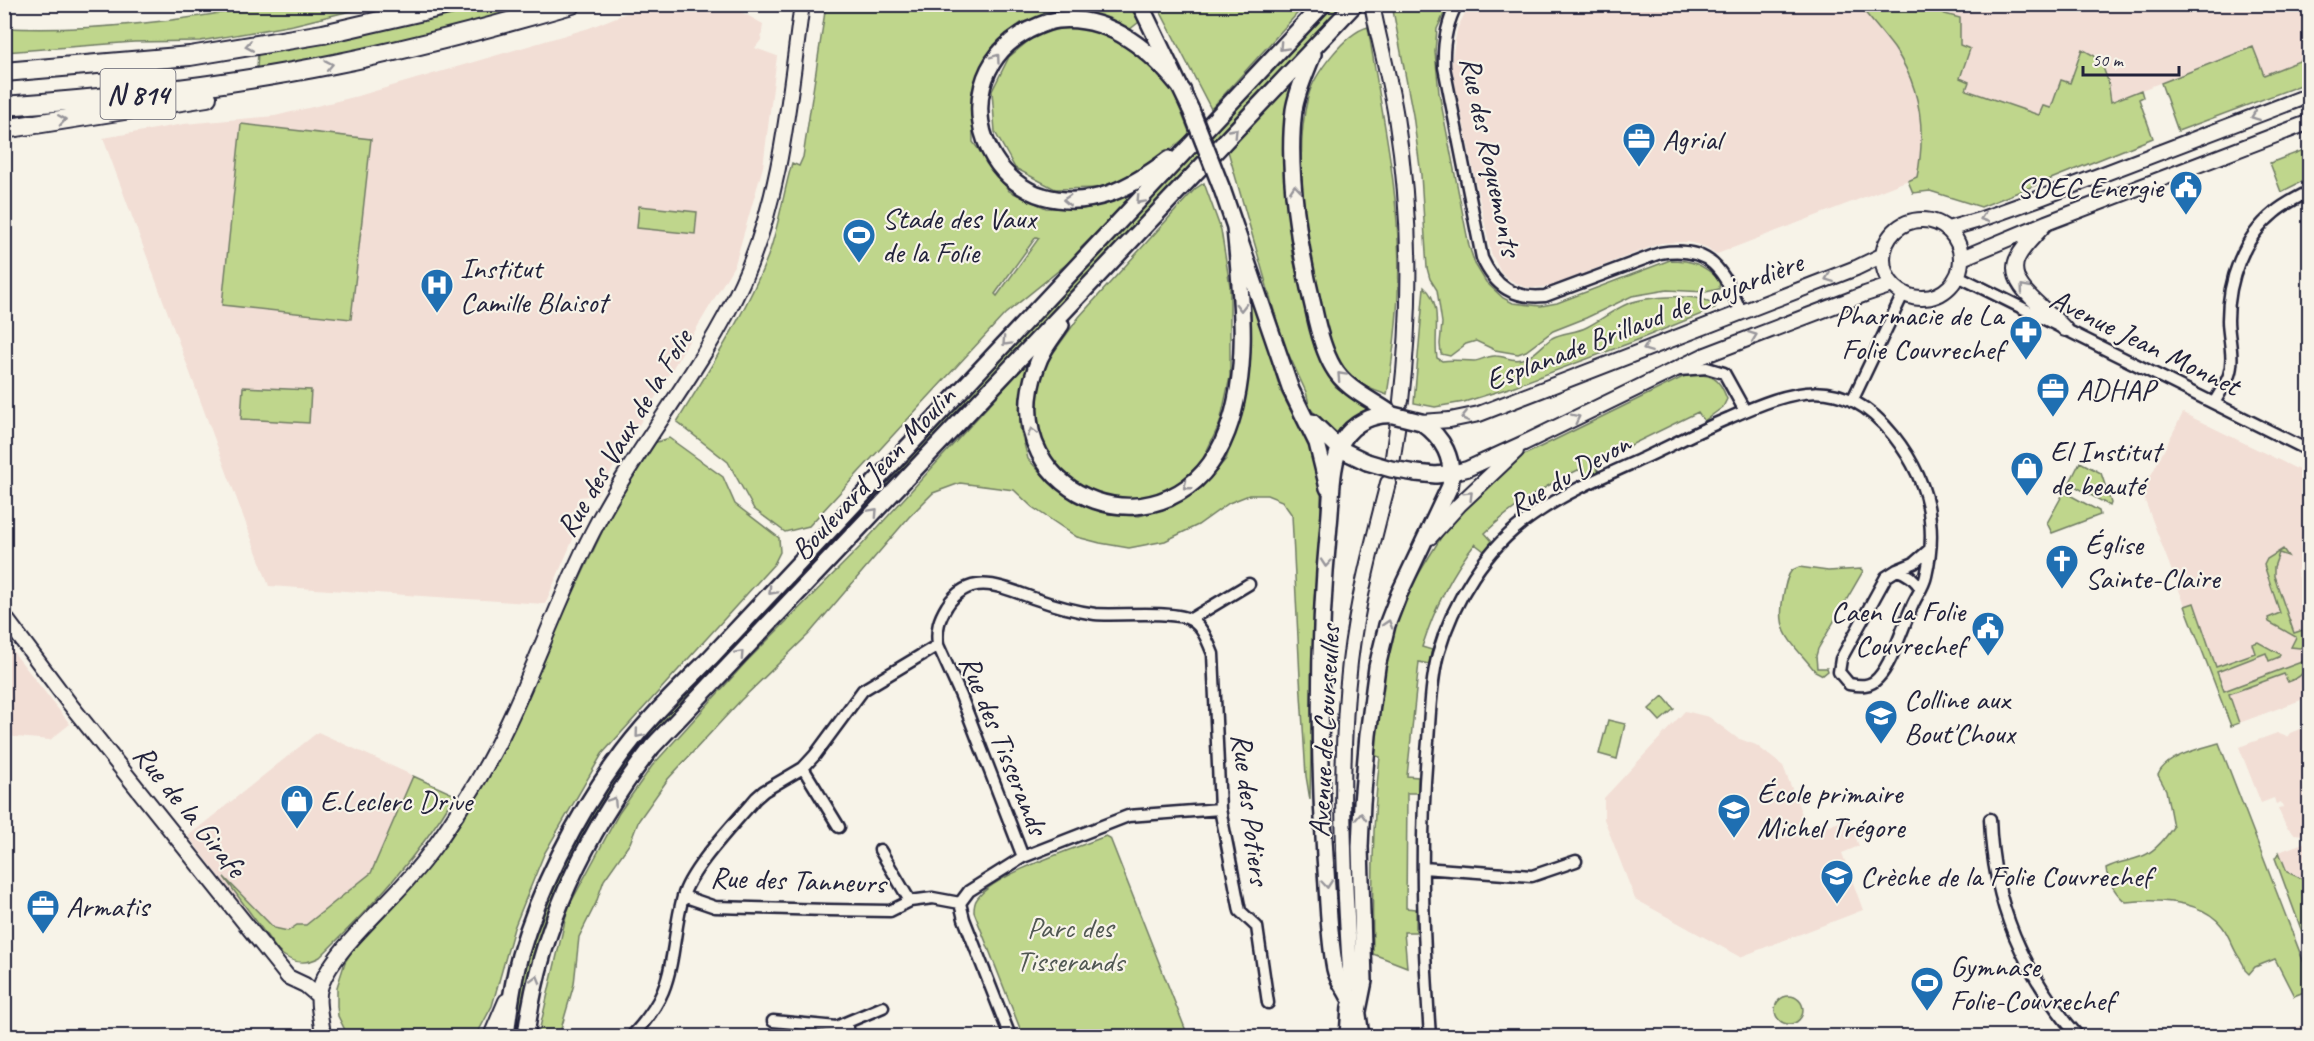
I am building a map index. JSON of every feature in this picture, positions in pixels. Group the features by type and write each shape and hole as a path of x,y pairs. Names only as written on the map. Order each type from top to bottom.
{"highway":[{"name":"N 814","path":"4,72 190,56 312,36 453,4"},
{"name":"N 814","path":"4,106 86,100 271,76 460,36 572,4"},
{"path":"4,60 44,59 116,63"},
{"path":"4,129 251,90 271,76"}],"main road":[{"path":"1140,4 1184,91 1222,189 1291,390 1323,459 1331,505"},
{"path":"506,1036 520,956 551,873 575,826 615,763 660,709 1323,4"},
{"name":"Boulevard Jean Moulin","path":"526,1036 532,991 572,872 594,832 632,773 668,730 1354,6"},
{"path":"1184,91 1151,55 1122,34 1091,23 1057,20 1039,25 1011,39 990,66 980,98 981,131 986,145 1000,168 1017,183 1036,194 1071,201 1107,194 1143,179 1209,127"},
{"path":"1315,48 1298,93 1292,141 1294,188 1307,282 1324,346 1333,368 1358,392 1393,413 1426,423 1444,444 1452,473 1450,486 1406,578 1388,625 1377,667 1360,848 1364,981 1358,1011"},
{"path":"1083,291 1041,354 1035,369 1028,413 1032,433 1041,457 1050,470 1062,482 1082,495 1115,507 1137,507 1157,502 1182,491 1212,462 1232,416 1241,370 1241,292 1235,228"},
{"path":"1350,991 1335,968 1323,811 1321,613 1334,474 1340,449 1349,432 1357,425 1371,417 1393,413"},
{"path":"1304,415 1340,449 1368,462 1416,473 1436,475 1452,473"},
{"name":"Avenue de Courseulles","path":"1350,991 1358,1011 1361,1036"},
{"name":"Avenue de Courseulles","path":"1348,1036 1350,991"}],"street":[{"name":"Rue des Vaux de la Folie","path":"318,996 326,975 348,945 412,876 466,799 491,757 591,534 627,469 724,320 742,284 757,248 774,187 788,109 802,4"},
{"path":"1372,4 1396,117 1409,231 1409,313 1393,413 1392,464"},
{"name":"Rue des Roquemonts","path":"1457,4 1446,31 1443,49 1444,67 1482,258 1488,271 1512,294 1537,297 1660,253 1678,250 1698,255 1715,264 1727,280 1741,312"},
{"path":"1948,229 2043,197 2310,95"},
{"path":"1962,258 2046,223 2310,122"},
{"path":"2214,403 2229,375 2232,360 2228,319 2230,294 2241,257 2249,242 2272,214 2310,191"},
{"path":"1931,221 1948,229 1960,247 1962,258 1958,276 1944,292 1935,297 1924,299 1898,290 1885,272 1883,255 1891,234 1909,222 1931,221"},
{"path":"2046,223 2017,258 2016,276 2022,289 2056,318 2065,329"},
{"name":"Esplanade Brillaud de Laujardière","path":"1426,423 1479,414 1856,268 1883,255"},
{"name":"Avenue Jean Monnet","path":"1958,276 2310,451"},
{"path":"1852,401 1898,290"},
{"name":"Esplanade Brillaud de Laujardière","path":"1452,473 1467,469 1524,443 1670,371 1747,339 1898,290"},
{"path":"1670,371 1707,368 1724,373 1745,411"},
{"name":"Rue du Devon","path":"1430,1036 1425,972 1423,788 1438,655 1453,615 1472,578 1498,545 1531,516 1581,487 1745,411 1784,395 1809,391 1833,394 1852,401 1889,430 1914,466 1927,502 1930,521 1929,550 1926,577 1881,676 1868,685 1849,684 1839,672 1841,659 1882,583 1886,577 1914,563 1929,550"},
{"path":"1418,555 1440,525 1524,443"},
{"name":"Avenue de Courseulles","path":"1350,991 1343,820 1346,708 1359,602 1388,483"},
{"path":"1897,570 1911,576 1921,589"},
{"path":"633,1036 663,992 669,973 683,896 695,873 764,790 803,768 863,690 938,645 939,620 951,601 962,591 973,586 987,584 1082,612 1115,616 1166,615 1191,619 1249,584"},
{"name":"Rue de la Girafe","path":"4,616 69,704 281,968 288,976 305,985 318,996"},
{"name":"Rue des Potiers","path":"1191,619 1207,638 1213,654 1220,809 1240,911 1257,927 1268,1004"},
{"name":"Rue des Tisserands","path":"938,645 969,717 1023,857 969,891 960,903"},
{"path":"803,768 839,827"},
{"path":"1023,857 1128,816 1220,809"},
{"path":"1990,819 1993,862 2010,927 2032,974 2049,1002 2078,1036"},
{"name":"Rue des Tanneurs","path":"880,850 910,901"},
{"path":"1423,868 1532,876 1576,861"},
{"name":"Rue des Tanneurs","path":"683,896 715,907 828,910 890,911 910,901 933,898 960,903"},
{"path":"960,903 1008,1036"},
{"path":"491,1036 502,1013 520,956"},
{"path":"318,996 323,1036"},
{"path":"773,1021 837,1027 883,1007"},
{"path":"845,1023 851,1036"}],"shaded area":[{"name":"Institut Camille Blaisot","path":"646,5 729,5 763,24 761,40 755,48 777,56 763,167 735,264 597,495 579,497 575,509 563,522 574,537 545,604 269,586 103,138 184,124 275,116 358,96 589,28"},
{"path":"1469,5 2309,5 2309,57 2264,75 2253,47 1717,254 1700,245 1688,242 1661,243 1551,286 1533,288 1524,287 1501,273 1491,253 1451,65 1457,29"},
{"path":"2183,413 2309,475 2309,545 2297,572 2309,605 2309,697 2231,726 2142,493"},
{"path":"4,640 70,724 50,740 5,736"},
{"name":"École primaire Michel Trégore","path":"1685,711 1709,717 1737,738 1756,745 1783,766 1809,832 1849,819 1859,846 1842,853 1863,910 1740,957 1635,899 1604,819 1604,798"},
{"path":"2300,729 2309,731 2309,882 2287,872 2279,852 2306,842 2304,835 2294,834 2286,827 2278,808 2283,807 2281,802 2276,804 2274,798 2261,803 2239,747 2277,733 2287,737 2290,733"},
{"path":"318,732 455,795 414,857 366,911 320,957 300,962 287,958 278,951 188,836"},
{"path":"2309,1023 2309,1036 2273,1036"}],"green space":[{"path":"274,4 375,5 293,25 200,41 134,42 5,52 5,28 39,29 140,24"},
{"path":"474,5 545,5 402,41 257,69 258,51"},
{"name":"Stade des Vaux de la Folie","path":"826,5 1129,5 1139,22 1129,30 1108,21 1065,13 1021,23 994,45 972,91 973,142 1009,191 1046,208 1083,209 1136,194 1081,248 1084,250 1005,314 809,526 785,532 754,509 728,462 677,422 726,341 759,278 772,245 792,163 799,166 803,157","holes":["1036,237 1039,238 997,296 995,294"]},
{"path":"1157,5 1305,5 1211,109"},
{"path":"1335,5 1344,5 953,417 634,759 588,830 563,880 534,960 518,1036 513,1036 527,964 537,929 564,862 600,798 637,744"},
{"path":"1392,5 1448,5 1437,29 1435,52 1439,93 1469,246 1475,264 1486,282 1503,298 1513,303 1541,306 1557,303 1670,260 1692,262 1703,267 1720,280 1719,289 1706,292 1667,290 1632,296 1553,331 1526,351 1518,354 1495,350 1476,341 1466,344 1450,356 1441,354 1442,323 1437,290 1430,279 1427,268 1421,175 1413,115"},
{"path":"1859,5 1931,5 1945,14 1960,18 1960,45 1970,49 1960,78 1969,82 1966,90 2039,115 2043,106 2051,108 2061,80 2070,83 2082,49 2100,59 2108,81 2111,102 2141,90 2143,97 2139,99 2153,138 1981,207 1930,191 1913,193 1908,181 1917,177 1921,143 1916,94 1894,48"},
{"path":"1068,24 1109,35 1149,60 1174,94 1190,134 1142,172 1104,188 1055,189 1015,168 995,132 992,91 1009,57 1038,33"},
{"path":"1368,27 1390,160 1398,240 1397,318 1387,395 1352,379 1340,369 1330,352 1307,237 1302,178 1303,122 1311,88 1324,66 1340,46 1350,37"},
{"path":"2253,47 2264,75 2309,57 2309,82 2178,131 2161,83"},
{"path":"1298,75 1285,128 1285,189 1292,254 1315,349 1328,376 1336,387 1369,409 1351,418 1335,437 1310,408 1306,392 1283,342 1228,151"},
{"path":"241,124 371,139 351,319 222,305"},
{"path":"2309,148 2309,178 2281,192 2270,163"},
{"path":"1204,183 1221,230 1230,286 1230,377 1220,423 1201,463 1169,491 1135,501 1106,498 1074,484 1047,458 1036,421 1039,379 1051,356 1079,317 1195,189"},
{"path":"639,206 697,212 695,234 637,228"},
{"path":"1424,287 1434,302 1437,358 1442,361 1477,361 1493,356 1515,360 1527,358 1552,338 1583,329 1635,301 1659,297 1686,297 1709,302 1716,306 1714,309 1630,343 1509,388 1464,402 1435,407 1414,403"},
{"path":"1247,292 1252,295 1281,392 1316,459 1321,482 1321,520 1314,603 1310,800 1306,776 1292,515 1282,501 1267,495 1249,495 1229,503 1198,525 1165,541 1129,548 1077,537 1032,507 1014,490 960,483 933,493 909,517 809,634 741,700 668,779 639,820 630,843 604,880 596,903 579,937 574,984 559,1036 538,1036 568,908 619,813 652,766 746,662 860,547 1029,361 1020,399 1020,428 1028,459 1049,482 1080,503 1109,514 1139,516 1172,507 1202,487 1226,459 1238,424 1244,390"},
{"path":"1687,375 1708,376 1717,380 1727,399 1723,407 1704,421 1698,412 1594,463 1599,472 1585,479 1580,469 1530,497 1485,533 1492,541 1484,551 1475,544 1450,580 1437,606 1422,647 1432,650 1429,664 1419,662 1407,776 1418,777 1418,793 1407,793 1406,908 1416,909 1416,932 1404,932 1407,967 1373,954 1373,856 1380,757 1373,755 1380,687 1392,632 1407,593 1446,529 1476,497 1522,456"},
{"path":"243,387 311,390 309,423 241,419"},
{"path":"669,438 723,477 735,504 779,538 780,552 774,564 602,754 544,854 514,928 492,1006 476,1036 348,1036 338,1016 337,1006 337,987 345,962 352,951 437,856 475,801 620,494 651,444"},
{"path":"2080,462 2101,473 2110,506 2071,484"},
{"path":"2066,493 2099,511 2100,515 2052,533 2047,523 2063,494"},
{"path":"2283,549 2288,556 2279,553 2274,567 2274,576 2294,633 2303,630 2306,638 2305,644 2300,648 2291,647 2296,637 2269,622 2268,618 2280,613 2264,565 2267,559"},
{"path":"1799,567 1828,571 1861,569 1863,571 1818,649 1817,668 1827,668 1828,671 1823,675 1815,671 1793,645 1784,630 1782,621 1781,610 1787,579 1792,570"},
{"path":"2194,603 2216,667 2255,653 2252,644 2258,642 2280,654 2279,657 2269,661 2266,653 2217,672 2224,691 2304,661 2303,672 2288,682 2284,674 2229,694 2239,723 2231,726 2185,606"},
{"path":"1663,696 1674,709 1660,721 1649,709"},
{"path":"1608,720 1625,724 1617,759 1599,754"},
{"path":"2219,743 2309,976 2309,990 2294,996 2275,959 2255,967 2249,974 2224,929 2213,917 2202,910 2178,903 2126,902 2108,877 2106,868 2150,852 2163,841 2173,827 2166,790 2158,775 2162,768 2184,754"},
{"path":"413,776 455,795 441,818 375,900 320,957 309,962 298,962 283,955 224,877 274,928 288,931 297,925 306,925 371,873"},
{"name":"Parc des Tisserands","path":"1106,836 1110,838 1188,1036 1023,1036 974,912 975,902 986,890 1017,871"},
{"path":"2279,852 2287,872 2309,882 2309,951 2275,858"},
{"path":"1789,996 1799,1000 1803,1010 1799,1020 1789,1024 1779,1020 1775,1010 1779,1000"}],"place":[{"name":"Agrial","path":"1639,168"},
{"name":"SDEC Energie","path":"2186,216"},
{"name":"Stade des Vaux de la Folie","path":"859,264"},
{"name":"Institut Camille Blaisot","path":"437,314"},
{"name":"Pharmacie de La Folie Couvrechef","path":"2026,361"},
{"name":"ADHAP","path":"2053,418"},
{"name":"El Institut de beauté","path":"2027,497"},
{"name":"Église Sainte-Claire","path":"2062,590"},
{"name":"Caen La Folie Couvrechef","path":"1988,657"},
{"name":"Colline aux Bout'Choux","path":"1881,745"},
{"name":"E.Leclerc Drive","path":"297,830"},
{"name":"École primaire Michel Trégore","path":"1734,839"},
{"name":"Crèche de la Folie Couvrechef","path":"1837,905"},
{"name":"Armatis","path":"43,935"},
{"name":"Gymnase Folie-Couvrechef","path":"1927,1012"}]}
